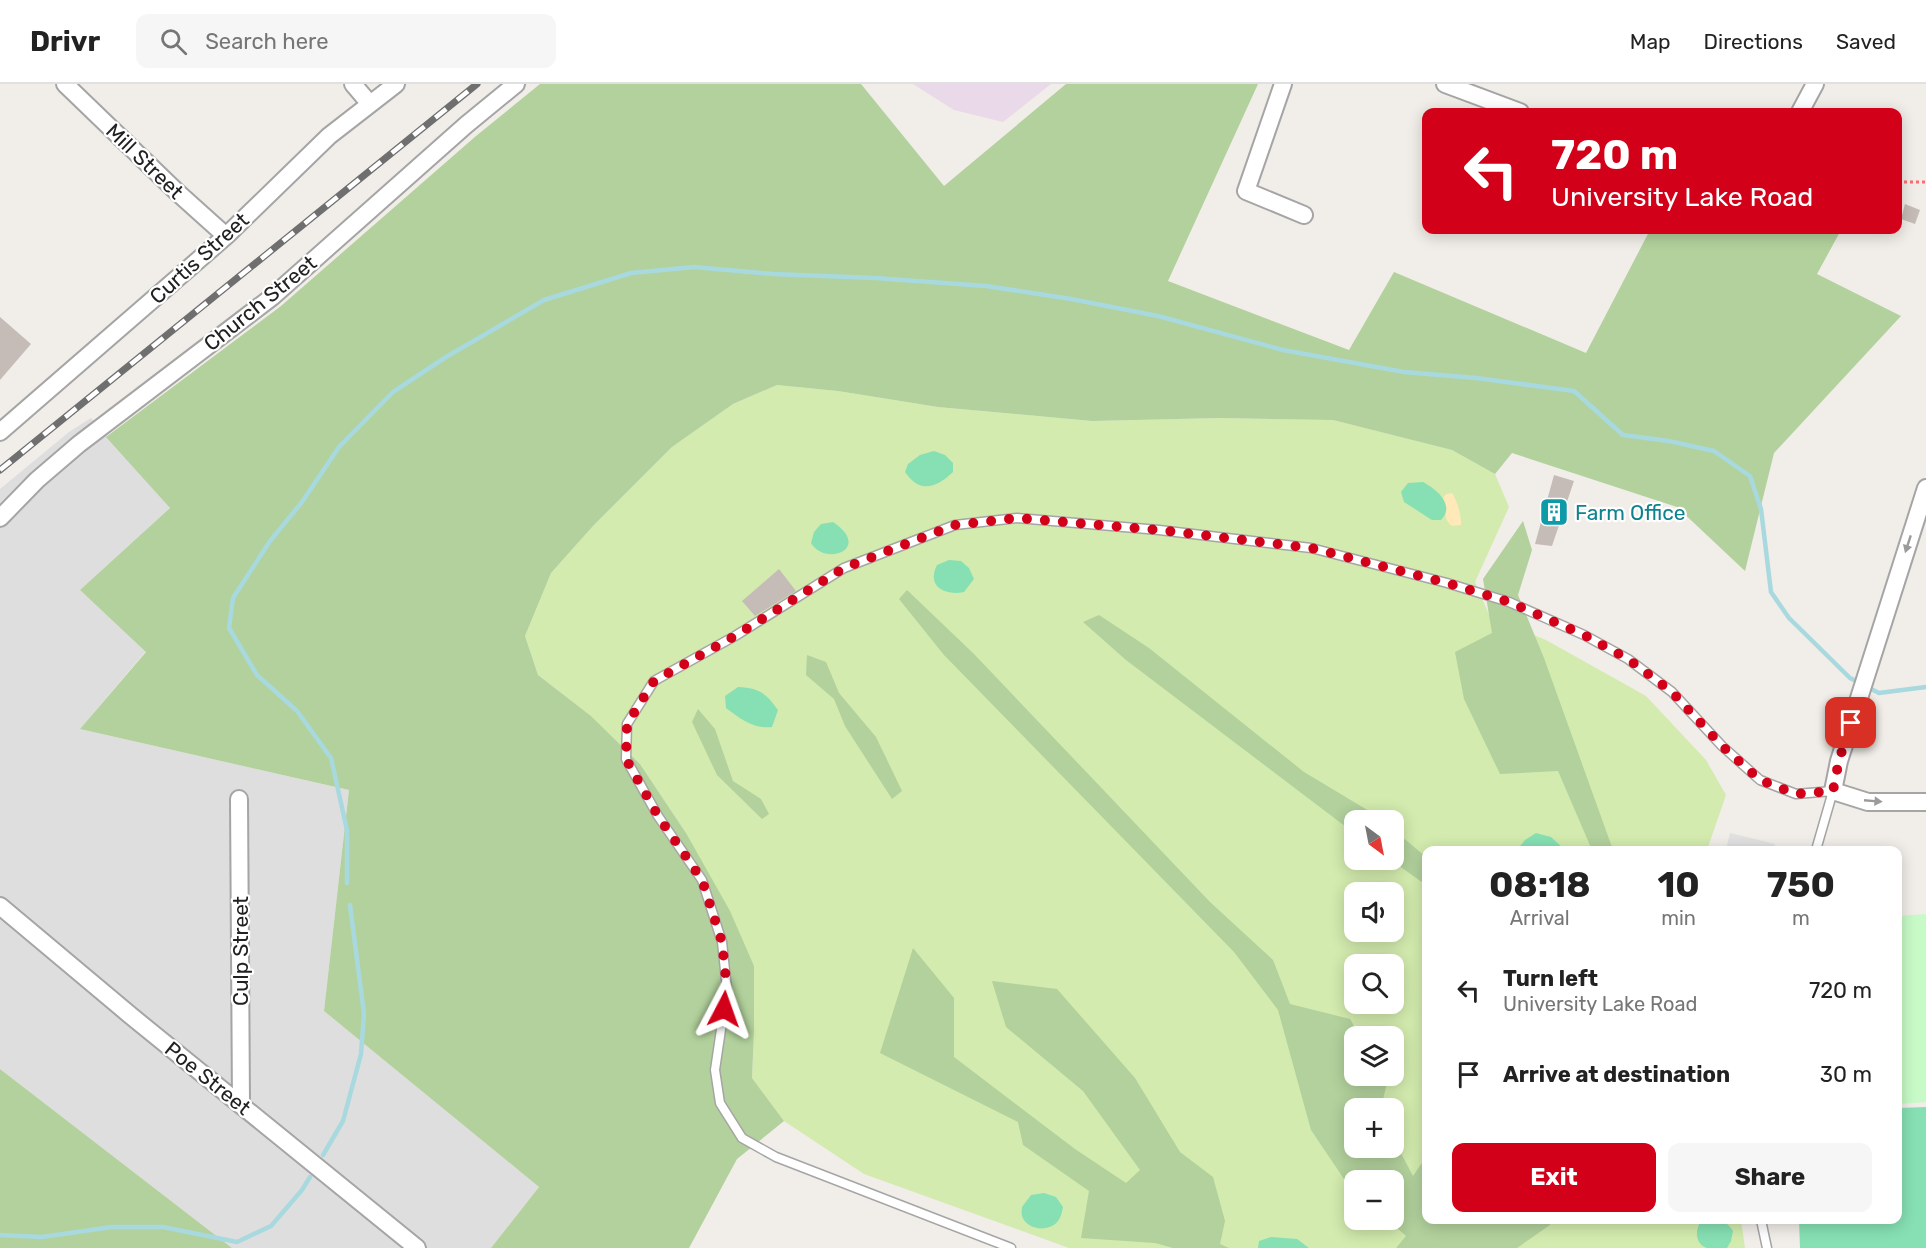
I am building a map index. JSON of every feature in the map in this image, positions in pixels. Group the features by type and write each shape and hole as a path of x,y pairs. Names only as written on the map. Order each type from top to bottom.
{"street":[{"name":"Mill Street","path":"65,84 226,236"},
{"path":"353,84 370,105"},
{"name":"Curtis Street","path":"0,432 226,236 329,136 396,84"},
{"name":"Church Street","path":"0,518 37,480 79,444 272,297 466,125 516,84"},
{"path":"1283,84 1246,191 1304,215"},
{"path":"1445,84 1509,108"},
{"path":"1802,108 1815,84"},
{"path":"1926,488 1839,760 1833,791 1868,802 1926,802"},
{"name":"Culp Street","path":"239,799 241,1103"},
{"name":"Poe Street","path":"0,906 130,1015 417,1248"}],"lane":[{"path":"1011,1248 776,1157 742,1137 720,1102 715,1070 727,989 722,942 702,880 658,816 626,759 627,724 654,681 735,636 844,568 955,525 1017,518 1159,530 1311,548 1447,583 1509,602 1584,635 1628,659 1672,692 1722,746 1760,780 1796,794 1833,791 1817,846"},
{"path":"1762,1224 1767,1248"}],"path":[{"path":"1902,182 1926,182"}],"shaded area":[{"path":"913,84 1051,84 1003,122 954,110"},
{"path":"91,418 170,508 80,590 146,651 80,729 349,790 324,1011 539,1187 491,1248 232,1248 0,1069 0,489 69,432"},
{"path":"1730,833 1775,844 1775,846 1727,846"}],"green space":[{"path":"540,84 861,84 944,186 1066,84 1258,84 1168,281 1349,350 1394,272 1586,353 1648,234 1839,234 1817,274 1901,316 1774,453 1745,571 1677,507 1512,453 1495,474 1452,450 1333,420 1220,418 1092,421 938,407 838,391 777,385 733,404 672,447 593,526 551,573 525,636 538,675 591,716 640,764 686,833 730,911 754,966 752,1078 784,1121 737,1159 689,1248 491,1248 539,1187 324,1011 349,790 80,729 146,652 80,590 170,508 106,437 281,306 476,136"},
{"path":"777,385 838,391 938,407 1092,421 1220,418 1333,420 1452,450 1495,474 1509,507 1475,582 1490,617 1546,640 1646,696 1706,760 1726,795 1708,846 1422,846 1422,1224 1742,1224 1745,1248 1069,1248 864,1174 784,1121 752,1078 754,966 686,833 640,764 591,716 538,675 525,636 551,573 593,526 672,447 733,404"},
{"path":"934,451 945,455 953,463 953,472 934,485 916,484 905,472 908,464 920,455"},
{"path":"1423,482 1438,493 1445,503 1445,514 1441,520 1432,520 1404,502 1401,492 1408,483"},
{"path":"1523,521 1532,550 1518,595 1544,658 1612,846 1590,846 1558,771 1500,774 1464,699 1455,652 1492,633 1483,579"},
{"path":"833,522 844,532 848,540 847,547 842,552 826,554 811,543 814,532 821,524"},
{"path":"949,560 961,561 969,568 974,579 964,592 950,593 936,584 934,573 937,565"},
{"path":"907,590 974,654 1210,902 1273,960 1290,1004 1350,1019 1354,1026 1344,1026 1344,1086 1386,1086 1383,1098 1344,1098 1344,1158 1404,1158 1413,1176 1422,1163 1422,1224 1550,1225 1517,1248 1396,1248 1406,1236 1399,1230 1404,1230 1404,1170 1344,1170 1344,1179 1311,1130 1278,1010 1234,952 944,655 899,599"},
{"path":"1099,615 1149,648 1304,772 1367,810 1344,810 1344,825 1126,660 1083,622"},
{"path":"807,655 826,662 839,693 876,737 902,791 892,799 845,726 834,699 806,675"},
{"path":"738,687 757,690 770,699 778,710 772,727 753,725 726,708 725,696"},
{"path":"698,709 715,729 733,781 761,799 769,814 762,819 717,775 692,722"},
{"path":"1536,833 1551,837 1561,846 1520,846"},
{"path":"1404,838 1422,854 1422,882 1404,869"},
{"path":"1926,914 1926,1102 1902,1104 1902,916"},
{"path":"913,948 954,998 954,1057 1075,1149 1126,1183 1140,1170 1083,1091 1006,1027 992,981 1057,989 1135,1078 1180,1152 1213,1177 1225,1221 1220,1244 1229,1248 1173,1248 1155,1243 1081,1238 1089,1191 1023,1145 1018,1122 880,1053"},
{"path":"0,1069 232,1248 0,1248"},
{"path":"1926,1107 1926,1248 1800,1248 1799,1224 1902,1224 1902,1108"},
{"path":"1044,1193 1056,1197 1063,1207 1061,1214 1058,1221 1050,1227 1033,1227 1025,1221 1022,1207 1031,1195"},
{"path":"1700,1224 1727,1224 1733,1231 1727,1248 1707,1248 1700,1243 1697,1231"},
{"path":"1271,1237 1297,1239 1309,1248 1258,1248 1259,1241"}],"sand":[{"path":"1452,493 1461,517 1461,525 1452,526 1446,517 1443,498 1446,494"}],"building":[{"path":"1905,204 1920,210 1915,224 1902,219"},
{"path":"0,317 31,344 0,380"},
{"name":"Farm Office","path":"1554,475 1574,481 1552,546 1535,544"},
{"path":"779,569 796,591 755,616 742,601"}],"waterway":[{"path":"347,883 347,830 331,758 297,711 257,675 229,628 233,598 270,541 302,502 339,447 393,392 446,357 544,300 631,273 694,267 773,274 986,286 1158,316 1283,350 1404,372 1476,378 1574,391 1623,435 1669,441 1714,451 1750,476 1761,509 1771,592 1789,618 1850,678 1856,681"},
{"path":"1871,689 1879,693 1926,687"},
{"path":"323,1155 343,1121 361,1054 364,1014 350,905"},
{"path":"0,1235 42,1237 112,1227 163,1227 237,1242 271,1226 302,1190 310,1177"}],"railway":[{"path":"0,470 477,84"}],"place":[{"name":"Farm Office","path":"1554,512"}],"route":[{"path":"724,1009 727,989 722,942 702,880 658,816 626,759 627,724 654,681 735,636 844,568 955,525 1017,518 1159,530 1311,548 1447,583 1509,602 1584,635 1628,659 1672,692 1722,746 1760,780 1796,794 1833,791 1839,760 1851,723"}]}
